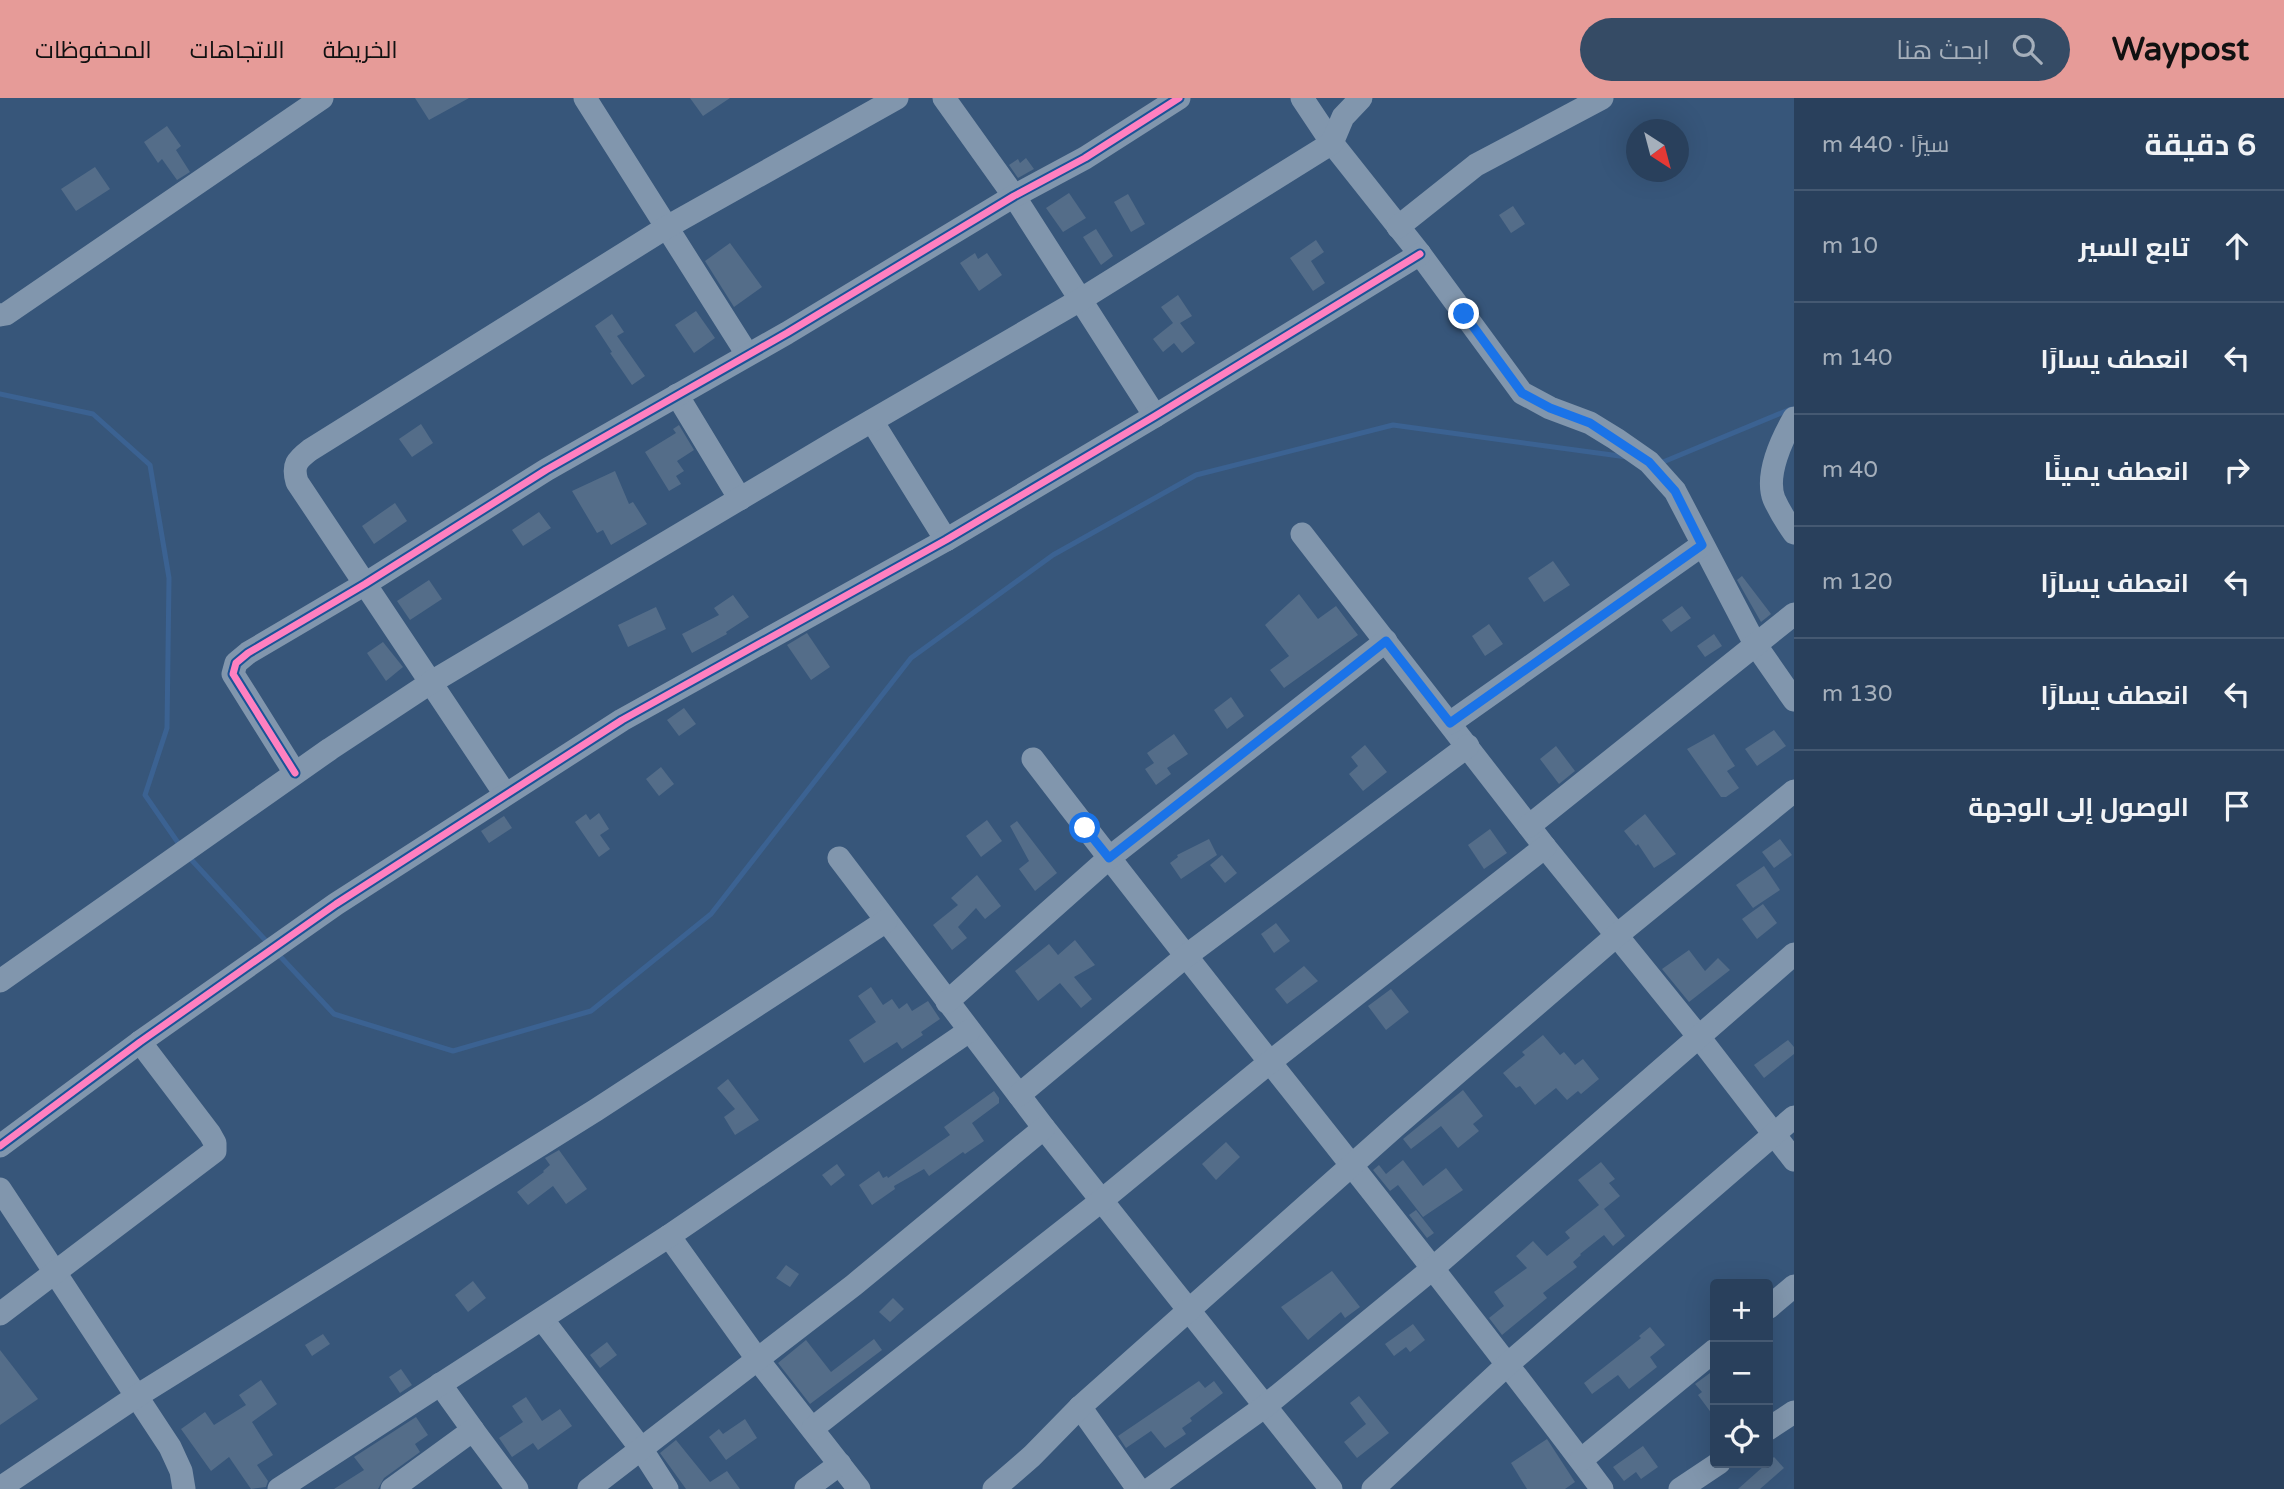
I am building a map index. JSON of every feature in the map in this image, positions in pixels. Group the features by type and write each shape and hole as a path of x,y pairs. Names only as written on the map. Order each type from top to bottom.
{"street":[{"path":"0,315 6,314 103,250 322,98"},
{"path":"505,794 297,482 293,470 298,460 667,227 897,98"},
{"path":"944,98 1014,196 1155,416"},
{"path":"295,773 233,674 236,663 248,653 365,584 546,470 747,355 1014,196 1085,158 1179,98"},
{"path":"1302,98 1332,143 1420,254 1522,393 1550,408 1590,423 1649,462 1675,491 1755,644 1794,700"},
{"path":"0,981 295,773 430,684 1080,300 1332,143 1343,117 1361,98"},
{"path":"1398,227 1476,165 1602,98"},
{"path":"590,100 747,355"},
{"path":"0,1146 140,1042 336,904 622,720 946,540 1420,254"},
{"path":"677,395 740,499"},
{"path":"1794,418 1772,475 1773,497 1794,533"},
{"path":"872,421 946,540"},
{"path":"1302,534 1545,847 1699,1037 1794,1160"},
{"path":"1450,723 1702,545"},
{"path":"1529,826 1794,614"},
{"path":"947,1002 1109,858 1386,641"},
{"path":"1020,1095 1186,956 1468,746"},
{"path":"1033,759 1508,1364 1602,1489"},
{"path":"994,1489 1032,1456 1080,1407 1352,1168 1397,1125 1616,936 1794,791"},
{"path":"813,1428 1101,1201 1270,1062 1545,847"},
{"path":"839,858 1044,1128 1331,1489"},
{"path":"0,1488 137,1396 596,1110 887,921"},
{"path":"1150,1489 1264,1407 1432,1269 1794,954"},
{"path":"279,1489 669,1236 969,1031"},
{"path":"0,1314 215,1151 215,1143 210,1134 140,1042"},
{"path":"1373,1489 1508,1364 1794,1117"},
{"path":"589,1489 758,1360 1044,1128"},
{"path":"0,1189 175,1457 184,1489"},
{"path":"669,1236 758,1360 859,1489"},
{"path":"1773,1304 1794,1286"},
{"path":"542,1319 642,1450 667,1489"},
{"path":"1581,1460 1710,1354"},
{"path":"440,1384 517,1489"},
{"path":"1080,1407 1138,1489"},
{"path":"1773,1426 1794,1412"},
{"path":"392,1489 472,1430"},
{"path":"806,1489 840,1464"},
{"path":"1680,1489 1711,1468"}],"building":[{"path":"415,98 469,98 429,120"},
{"path":"690,98 730,98 703,116"},
{"path":"167,126 181,146 176,150 190,172 177,180 162,159 158,163 144,142"},
{"path":"1026,158 1034,169 1018,178 1009,165 1018,159 1020,163"},
{"path":"95,167 110,189 76,211 61,189"},
{"path":"1069,193 1086,218 1063,232 1046,208"},
{"path":"1128,194 1145,224 1131,232 1114,202"},
{"path":"1513,206 1525,224 1511,233 1499,215"},
{"path":"1096,229 1113,256 1101,265 1083,237"},
{"path":"1316,240 1324,252 1311,261 1325,283 1313,291 1290,258"},
{"path":"730,243 762,287 734,307 705,261"},
{"path":"975,253 978,259 987,253 1002,275 979,291 960,263"},
{"path":"1178,295 1192,316 1180,323 1195,343 1182,353 1174,343 1163,352 1153,339 1173,323 1161,307"},
{"path":"696,311 715,338 694,353 675,325"},
{"path":"612,314 624,332 617,336 645,376 632,385 595,326"},
{"path":"421,424 433,443 412,457 399,439"},
{"path":"679,425 694,450 677,461 684,471 676,476 681,484 669,491 645,452 676,433 673,429"},
{"path":"615,471 629,504 633,502 647,524 611,545 603,530 597,533 572,491"},
{"path":"395,503 407,521 374,544 362,526"},
{"path":"539,512 551,528 523,546 512,530"},
{"path":"1553,561 1570,585 1544,602 1528,578"},
{"path":"1742,576 1771,614 1761,622 1737,580"},
{"path":"429,580 442,599 410,620 397,601"},
{"path":"1299,594 1318,619 1336,606 1358,635 1284,688 1270,670 1289,656 1265,625"},
{"path":"733,595 749,617 726,632 727,634 692,653 682,634 719,615 714,608"},
{"path":"1682,606 1691,618 1671,632 1662,620"},
{"path":"656,607 666,629 628,647 618,625"},
{"path":"1489,624 1503,644 1485,656 1472,636"},
{"path":"807,633 830,667 811,680 787,645"},
{"path":"1714,634 1722,646 1705,657 1697,646"},
{"path":"383,642 403,667 386,681 367,653"},
{"path":"1231,697 1244,716 1227,729 1214,710"},
{"path":"684,708 696,724 679,736 667,720"},
{"path":"1774,730 1786,746 1757,766 1745,749"},
{"path":"1174,734 1188,754 1167,768 1171,774 1156,785 1145,769 1154,763 1147,753"},
{"path":"1714,734 1735,766 1727,771 1739,788 1726,797 1721,797 1687,749"},
{"path":"1365,745 1387,772 1363,791 1349,774 1358,766 1351,757"},
{"path":"1556,746 1575,771 1559,784 1540,759"},
{"path":"661,767 674,784 659,796 646,779"},
{"path":"599,813 609,829 600,835 610,849 599,857 575,822 586,814 590,820"},
{"path":"1645,814 1676,854 1654,868 1638,844 1636,846 1624,831"},
{"path":"504,816 512,828 489,843 481,831"},
{"path":"987,820 1002,841 981,857 966,836"},
{"path":"1017,821 1057,873 1035,891 1019,869 1029,861 1010,826"},
{"path":"1490,829 1507,853 1484,869 1468,845"},
{"path":"1209,839 1217,855 1181,879 1170,863 1177,855"},
{"path":"1780,839 1792,855 1774,868 1762,852"},
{"path":"1222,855 1237,873 1225,883 1210,865"},
{"path":"1764,866 1780,890 1753,908 1736,885"},
{"path":"977,875 1001,906 985,919 976,908 958,927 967,938 952,950 933,925 958,905 951,898"},
{"path":"1763,904 1777,923 1757,939 1742,919"},
{"path":"1276,923 1290,941 1274,953 1261,934"},
{"path":"1075,940 1095,965 1074,977 1092,999 1081,1008 1060,983 1038,1001 1015,971 1049,944 1058,955"},
{"path":"1689,950 1705,971 1718,958 1730,970 1689,1002 1662,969"},
{"path":"1304,966 1318,981 1287,1004 1275,989"},
{"path":"871,987 883,1005 892,999 899,1009 907,1003 912,1011 928,1001 940,1019 902,1049 897,1042 864,1063 849,1040 876,1022 858,996"},
{"path":"1391,989 1409,1012 1386,1030 1368,1006"},
{"path":"1543,1035 1560,1055 1564,1052 1575,1065 1583,1059 1599,1079 1581,1094 1578,1091 1567,1100 1556,1088 1535,1105 1520,1086 1516,1088 1503,1073 1525,1055 1522,1052"},
{"path":"1788,1040 1794,1047 1794,1054 1764,1078 1754,1065"},
{"path":"728,1079 759,1120 735,1135 724,1117 735,1109 717,1088"},
{"path":"1463,1090 1483,1116 1473,1124 1479,1131 1458,1148 1441,1126 1411,1149 1403,1139"},
{"path":"994,1091 999,1103 972,1123 984,1141 929,1176 924,1169 894,1186 895,1189 872,1205 859,1185 879,1171 883,1178 888,1178 950,1135 944,1127"},
{"path":"1226,1142 1240,1157 1216,1180 1202,1164"},
{"path":"559,1150 587,1189 566,1204 553,1186 528,1205 517,1192 544,1172 550,1165 545,1158"},
{"path":"1403,1160 1423,1186 1446,1168 1463,1190 1423,1217 1398,1185 1390,1191 1373,1170 1379,1165 1386,1174"},
{"path":"1601,1162 1615,1179 1609,1183 1620,1196 1604,1209 1625,1236 1613,1246 1604,1235 1580,1254 1573,1262 1577,1267 1543,1293 1547,1298 1502,1335 1489,1318 1504,1306 1494,1292 1527,1268 1516,1256 1533,1241 1547,1256 1570,1238 1565,1232 1599,1205 1578,1180"},
{"path":"837,1164 845,1175 831,1186 822,1175"},
{"path":"1416,1210 1434,1233 1427,1238 1409,1215"},
{"path":"786,1265 799,1274 790,1287 776,1278"},
{"path":"1332,1271 1360,1307 1345,1318 1341,1312 1308,1340 1281,1307"},
{"path":"473,1281 486,1298 468,1312 455,1295"},
{"path":"893,1298 904,1309 890,1322 879,1312"},
{"path":"1413,1324 1425,1340 1410,1352 1406,1347 1394,1356 1385,1344"},
{"path":"1650,1327 1665,1345 1650,1357 1657,1367 1629,1389 1618,1375 1592,1394 1584,1383 1641,1338 1639,1336"},
{"path":"323,1334 330,1344 312,1356 305,1345"},
{"path":"874,1339 882,1350 810,1404 778,1363 806,1340 831,1372"},
{"path":"607,1342 617,1355 600,1368 590,1355"},
{"path":"0,1350 38,1399 0,1425"},
{"path":"401,1369 412,1385 400,1393 389,1377"},
{"path":"1710,1373 1710,1411 1698,1395 1702,1392 1695,1384"},
{"path":"261,1380 277,1404 252,1422 273,1455 257,1465 268,1481 266,1487 251,1489 229,1457 211,1471 181,1429 205,1412 214,1425 246,1405 239,1395"},
{"path":"1199,1381 1205,1388 1214,1381 1223,1393 1190,1418 1192,1421 1182,1428 1186,1434 1165,1448 1151,1431 1126,1448 1118,1436"},
{"path":"1359,1396 1389,1433 1357,1458 1344,1442 1366,1424 1350,1403"},
{"path":"526,1397 542,1421 560,1409 572,1426 538,1450 533,1443 512,1457 499,1438 523,1422 512,1406"},
{"path":"416,1417 428,1435 415,1444 420,1452 384,1478 378,1489 334,1489 364,1470 354,1457"},
{"path":"745,1419 757,1438 726,1460 709,1437 719,1429 723,1434"},
{"path":"1547,1439 1575,1482 1565,1489 1527,1489 1511,1463"},
{"path":"676,1440 710,1482 727,1471 740,1489 686,1489 660,1453"},
{"path":"1643,1446 1658,1467 1641,1479 1636,1472 1624,1481 1613,1467"},
{"path":"1773,1458 1784,1468 1760,1489 1738,1489 1762,1468 1773,1468"}],"waterway":[{"path":"0,394 93,414 150,465 169,578 167,728 145,795 181,847"},
{"path":"1658,461 1663,462 1791,409"},
{"path":"277,953 334,1014 453,1051 591,1011 711,914 911,658 1053,555 1196,475 1393,425 1627,457"},
{"path":"187,855 268,943"}],"cycle path":[{"path":"295,773 233,674 236,663 248,653 365,584 546,470 787,333 1014,196 1085,158 1179,98"},
{"path":"0,1146 140,1042 336,904 622,720 946,540 1420,254"}],"route":[{"path":"1085,828 1109,858 1386,641 1450,723 1702,545 1675,491 1649,462 1590,423 1550,408 1522,393 1464,314"}]}
